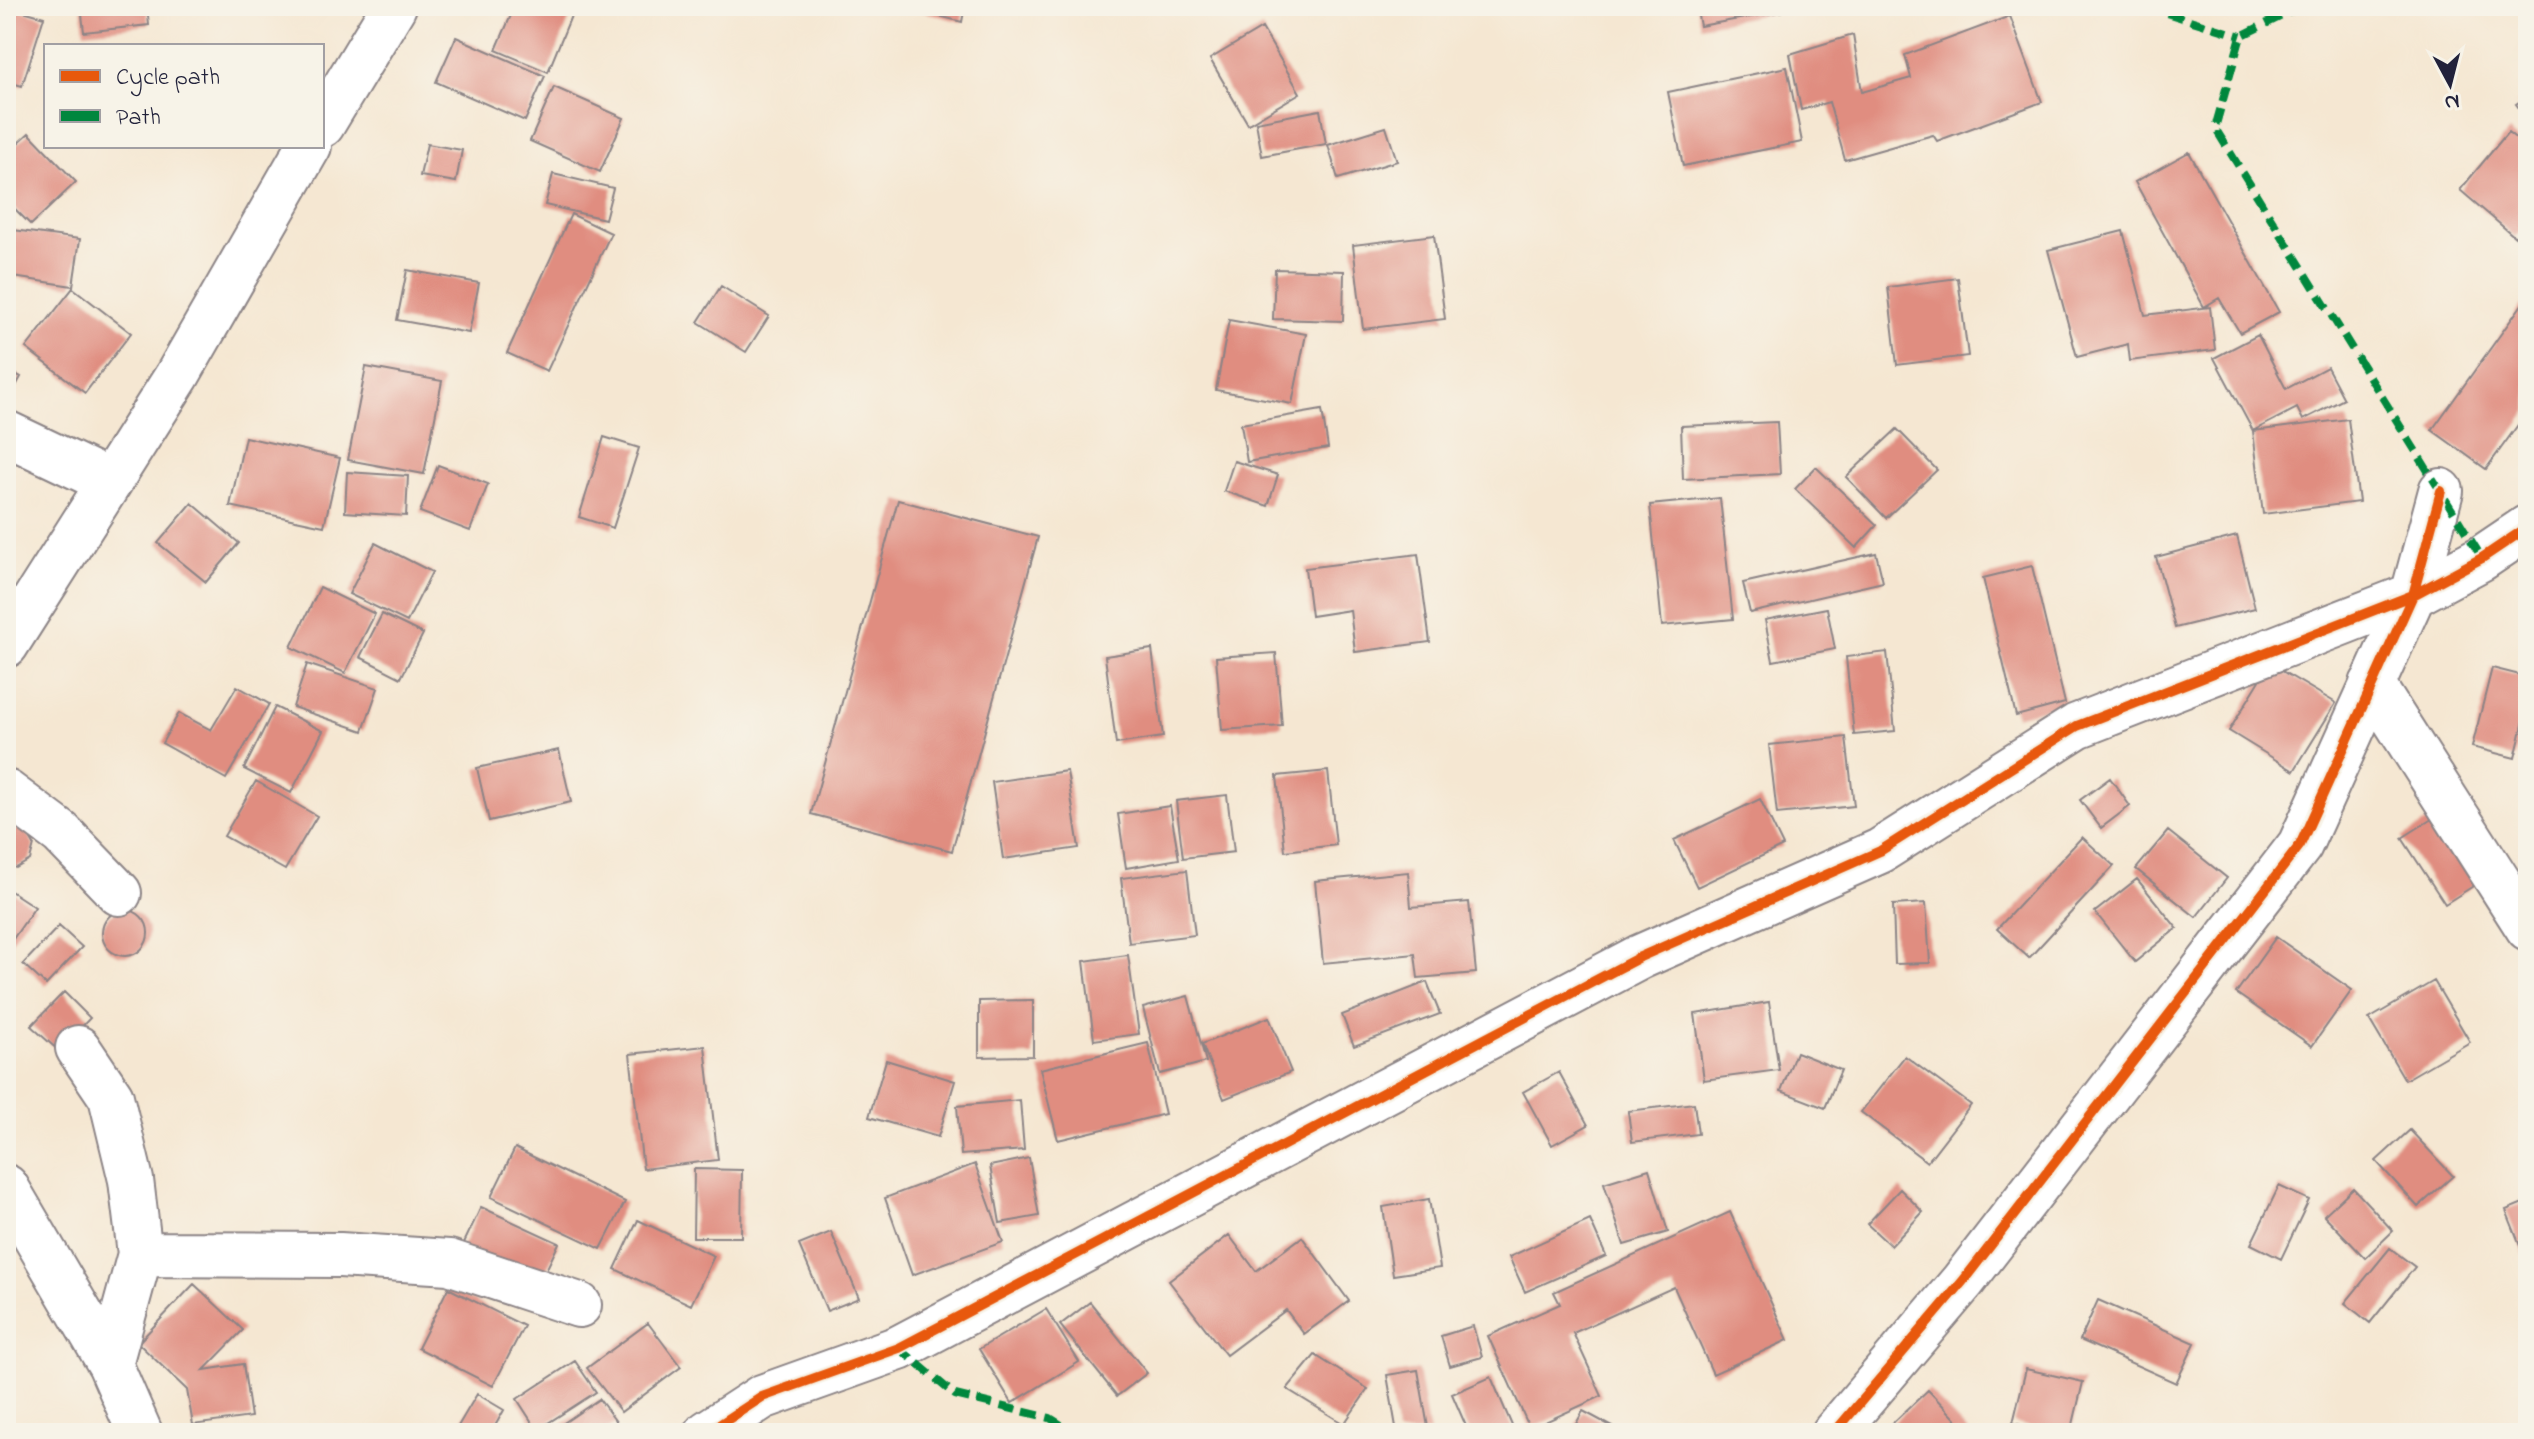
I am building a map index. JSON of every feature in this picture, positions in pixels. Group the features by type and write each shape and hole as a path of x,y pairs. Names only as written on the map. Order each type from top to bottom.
{"street":[{"path":"324,122 394,6"},
{"path":"6,645 177,376 308,148"},
{"path":"6,433 109,482"},
{"path":"1834,1433 1963,1281 2300,845 2413,595 2441,491"},
{"path":"707,1433 762,1397 899,1348 1640,957 1880,851 2077,726 2413,595 2482,558 2528,527"},
{"path":"2372,684 2528,928"},
{"path":"6,792 61,833 119,893"},
{"path":"78,1048 111,1097 131,1180 140,1254 110,1364"},
{"path":"6,1187 110,1364 140,1433"},
{"path":"140,1254 340,1255 449,1262 579,1305"}],"building":[{"path":"6,6 44,17 22,86 6,81"},
{"path":"81,6 147,6 149,25 84,32"},
{"path":"515,6 575,6 548,72 496,50"},
{"path":"901,6 965,6 962,22"},
{"path":"1696,6 1794,6 1795,9 1700,26"},
{"path":"2010,16 2042,102 1937,141 1933,135 1845,160 1829,102 1801,110 1790,54 1853,35 1862,92 1911,78 1905,55"},
{"path":"1262,28 1300,93 1248,124 1210,59"},
{"path":"456,37 545,76 525,121 436,82"},
{"path":"1787,67 1802,142 1683,166 1668,92"},
{"path":"554,87 624,118 600,172 530,141"},
{"path":"2528,96 2528,120 2516,104"},
{"path":"1320,110 1326,144 1262,156 1256,122"},
{"path":"1386,127 1397,161 1338,179 1328,145"},
{"path":"2508,132 2528,148 2528,221 2515,237 2460,190"},
{"path":"29,133 76,182 31,225 6,200 6,154"},
{"path":"427,144 462,150 456,182 420,176"},
{"path":"2189,152 2279,312 2240,333 2219,298 2204,307 2135,182"},
{"path":"553,174 613,188 605,219 545,205"},
{"path":"571,214 611,233 547,371 507,353"},
{"path":"6,229 80,239 73,286 6,276"},
{"path":"2123,231 2145,315 2210,307 2215,350 2130,361 2128,344 2077,357 2048,250"},
{"path":"1434,235 1445,319 1363,329 1353,245"},
{"path":"1275,269 1344,271 1343,321 1273,319"},
{"path":"407,270 479,283 469,333 397,320"},
{"path":"1958,278 1968,356 1897,365 1888,287"},
{"path":"721,286 769,316 746,352 698,322"},
{"path":"73,288 131,333 85,393 26,348"},
{"path":"2528,296 2528,411 2486,469 2432,430"},
{"path":"1229,320 1306,334 1292,404 1216,390"},
{"path":"2258,335 2286,389 2327,367 2344,399 2303,420 2297,408 2253,431 2214,358"},
{"path":"366,367 442,381 424,474 348,460"},
{"path":"6,369 21,377 6,404"},
{"path":"1322,410 1328,448 1247,462 1241,424"},
{"path":"2348,419 2359,502 2263,514 2253,431"},
{"path":"1777,422 1780,474 1683,479 1681,426"},
{"path":"1897,429 1937,470 1886,518 1846,477"},
{"path":"245,437 340,458 324,526 230,506"},
{"path":"604,437 639,448 613,528 579,517"},
{"path":"1234,461 1278,475 1268,506 1224,491"},
{"path":"438,465 488,484 470,531 420,512"},
{"path":"1816,467 1877,525 1856,548 1795,489"},
{"path":"347,472 408,476 406,516 345,512"},
{"path":"1720,498 1733,619 1662,626 1650,505"},
{"path":"898,500 1038,537 952,851 811,814"},
{"path":"192,503 239,543 206,582 158,543"},
{"path":"2237,536 2255,608 2175,628 2156,557"},
{"path":"375,543 432,572 407,622 349,594"},
{"path":"1876,553 1883,582 1750,613 1743,583"},
{"path":"1418,554 1430,642 1355,652 1350,610 1311,616 1305,568"},
{"path":"2032,566 2065,703 2016,716 1983,578"},
{"path":"320,587 375,614 345,673 291,647"},
{"path":"1827,608 1835,649 1773,661 1765,620"},
{"path":"382,614 423,634 401,678 360,657"},
{"path":"1152,649 1163,737 1116,744 1105,656"},
{"path":"1887,652 1895,731 1854,735 1846,657"},
{"path":"1276,653 1282,726 1222,730 1216,657"},
{"path":"307,664 378,688 363,731 293,707"},
{"path":"2270,664 2336,703 2294,771 2229,731"},
{"path":"2492,668 2528,677 2528,704 2515,758 2472,747"},
{"path":"237,686 269,704 226,779 162,743 179,713 211,730"},
{"path":"275,707 323,731 291,793 244,769"},
{"path":"1846,737 1854,806 1777,814 1769,745"},
{"path":"559,750 571,802 489,821 477,768"},
{"path":"1067,771 1079,848 1003,859 992,782"},
{"path":"1328,771 1336,845 1285,851 1277,776"},
{"path":"2110,778 2130,806 2101,828 2080,800"},
{"path":"256,781 317,816 285,870 224,836"},
{"path":"1227,795 1234,852 1183,858 1176,801"},
{"path":"1760,799 1783,846 1697,887 1674,840"},
{"path":"1170,806 1179,859 1126,868 1118,814"},
{"path":"2435,817 2478,883 2445,904 2402,838"},
{"path":"11,828 26,831 34,845 30,860 16,868 6,865 6,831"},
{"path":"2168,831 2227,878 2196,917 2136,869"},
{"path":"2082,837 2114,866 2029,958 1997,929"},
{"path":"1187,870 1195,935 1129,943 1121,878"},
{"path":"1408,872 1411,907 1469,902 1476,973 1418,978 1415,954 1323,963 1315,881"},
{"path":"2137,879 2177,928 2135,962 2095,912"},
{"path":"6,888 35,907 6,949"},
{"path":"1926,903 1930,963 1895,964 1893,905"},
{"path":"125,910 141,917 148,933 141,949 125,956 109,949 102,933 109,917"},
{"path":"59,926 82,947 46,985 23,964"},
{"path":"2276,937 2352,990 2312,1046 2236,993"},
{"path":"1128,955 1139,1034 1094,1040 1084,961"},
{"path":"2434,981 2470,1042 2405,1080 2369,1019"},
{"path":"1427,982 1440,1014 1354,1046 1342,1015"},
{"path":"64,992 90,1018 59,1051 31,1026"},
{"path":"1188,996 1206,1062 1160,1074 1143,1008"},
{"path":"1033,1000 1033,1056 979,1057 979,1001"},
{"path":"1769,1002 1779,1070 1704,1080 1695,1014"},
{"path":"1269,1017 1291,1072 1224,1099 1202,1044"},
{"path":"1148,1043 1165,1114 1058,1140 1040,1069"},
{"path":"705,1046 718,1160 643,1169 630,1054"},
{"path":"1796,1052 1841,1070 1825,1108 1781,1091"},
{"path":"1905,1056 1971,1105 1927,1162 1861,1112"},
{"path":"886,1060 955,1081 938,1137 869,1117"},
{"path":"1559,1072 1588,1125 1552,1145 1523,1092"},
{"path":"1020,1100 1024,1150 961,1155 957,1106"},
{"path":"1694,1103 1698,1134 1632,1142 1628,1111"},
{"path":"2410,1130 2453,1176 2418,1207 2376,1161"},
{"path":"515,1148 625,1202 601,1249 491,1197"},
{"path":"1029,1158 1039,1216 1000,1223 990,1166"},
{"path":"975,1164 1003,1242 912,1275 885,1198"},
{"path":"694,1169 742,1170 741,1237 693,1237"},
{"path":"1649,1169 1668,1232 1624,1245 1604,1183"},
{"path":"2279,1186 2309,1200 2281,1259 2251,1244"},
{"path":"2353,1188 2393,1231 2365,1258 2324,1215"},
{"path":"1900,1189 1923,1212 1891,1246 1867,1224"},
{"path":"1429,1199 1440,1268 1393,1275 1383,1207"},
{"path":"2528,1201 2528,1265 2506,1210"},
{"path":"481,1207 559,1243 540,1283 462,1247"},
{"path":"1730,1212 1788,1340 1713,1374 1674,1287 1573,1333 1602,1396 1530,1429 1488,1336 1560,1304 1554,1292"},
{"path":"638,1220 714,1256 691,1305 615,1269"},
{"path":"1590,1220 1606,1256 1525,1292 1509,1257"},
{"path":"831,1232 859,1298 827,1311 799,1245"},
{"path":"1229,1235 1256,1271 1302,1237 1349,1301 1304,1334 1286,1310 1226,1355 1169,1281"},
{"path":"2390,1248 2415,1267 2370,1323 2345,1303"},
{"path":"194,1284 243,1330 204,1370 243,1364 251,1417 193,1425 187,1390 138,1343"},
{"path":"448,1288 524,1326 493,1386 418,1348"},
{"path":"2098,1300 2195,1343 2176,1383 2080,1340"},
{"path":"1090,1302 1147,1373 1117,1396 1060,1325"},
{"path":"1046,1309 1079,1362 1012,1403 979,1349"},
{"path":"648,1323 681,1367 621,1412 587,1368"},
{"path":"1473,1326 1482,1357 1450,1366 1441,1336"},
{"path":"1315,1355 1368,1389 1344,1424 1287,1389"},
{"path":"575,1361 596,1392 537,1430 517,1399"},
{"path":"2026,1369 2083,1382 2071,1433 2053,1433 2013,1423"},
{"path":"1418,1370 1429,1433 1397,1433 1387,1375"},
{"path":"1491,1377 1513,1428 1501,1433 1469,1433 1452,1394"},
{"path":"1928,1390 1969,1433 1882,1433"},
{"path":"477,1394 504,1410 491,1433 454,1433"},
{"path":"599,1399 617,1423 602,1433 549,1433"},
{"path":"1583,1411 1624,1433 1571,1433"}],"marked path":[{"path":"2144,6 2241,36"},
{"path":"2302,6 2241,36 2215,128 2482,558"},
{"path":"899,1348 955,1395 1050,1418 1074,1433"}],"cycle path":[{"path":"1834,1433 1963,1281 2300,845 2413,595 2441,491"},
{"path":"707,1433 762,1397 899,1348 1640,957 1880,851 2077,726 2413,595 2482,558 2528,527"}]}
